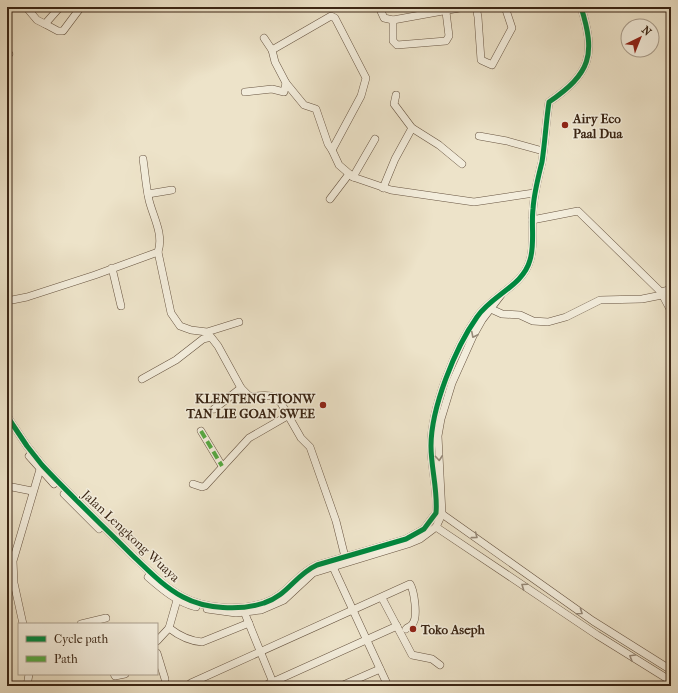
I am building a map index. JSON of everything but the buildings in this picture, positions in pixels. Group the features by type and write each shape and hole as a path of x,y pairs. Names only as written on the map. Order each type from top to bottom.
{"street":[{"path":"26,7 37,20 58,31 63,31 81,7"},
{"path":"379,7 384,18 393,20 445,9 465,7"},
{"path":"476,7 481,60 492,65 512,28 512,24 505,7"},
{"path":"504,291 520,278 530,261 534,193 543,151 549,102 574,83 581,73 588,57 589,43 581,7"},
{"path":"45,24 59,8"},
{"path":"393,20 393,42 396,45 446,41 449,36 445,9"},
{"path":"272,50 331,16 335,18 366,78 361,96 332,150"},
{"path":"264,38 272,50 275,62 286,83 304,105 316,109 328,144 339,165 351,175 383,188 464,201 487,201 534,193"},
{"path":"7,51 9,54 7,55"},
{"path":"245,92 272,89 284,92 286,83"},
{"path":"396,95 394,104 412,128 439,145 462,164"},
{"path":"383,188 395,159 412,128"},
{"path":"479,136 507,140 543,151"},
{"path":"330,199 351,175 375,139"},
{"path":"143,159 148,194 160,234 161,244 158,252 171,313 180,326 191,330 208,332 239,322"},
{"path":"148,194 172,190"},
{"path":"532,220 573,211 578,212 661,294 671,311"},
{"path":"7,301 32,295 152,256 158,252"},
{"path":"112,268 121,306"},
{"path":"491,309 502,314 520,315 533,321 548,322 566,317 600,300 642,299 661,294 671,289"},
{"name":"Jalan Lengkong Wuaya","path":"7,416 41,467 123,546 176,593 185,598 207,605 243,610 274,599 284,593 306,571 317,565 406,539 424,529 433,519 437,507 431,449 433,418 462,353 482,320 504,291"},
{"name":"Jalan Lengkong Wuaya","path":"7,423 41,467 145,574 177,600 207,610 261,610 278,604 284,600 310,574 408,544 420,539 436,527 442,514 438,436 446,400 462,353 466,334 482,309 504,291"},
{"path":"142,379 176,360 203,339 211,337 218,346 241,388 249,396 264,394 277,398 289,415 301,438 310,447 336,521 345,557"},
{"path":"214,409 241,388"},
{"path":"193,484 202,487 205,486 249,438 289,415"},
{"path":"201,431 222,466"},
{"path":"23,623 10,576 16,547 24,528 32,491 41,467"},
{"path":"7,486 32,491"},
{"path":"436,527 597,635 668,679 671,670 593,621 442,514"},
{"path":"333,567 388,686"},
{"path":"191,683 382,598 404,586 411,585 414,594 415,618 412,625 406,629"},
{"path":"382,598 412,655 432,659 440,665"},
{"path":"158,641 169,628 177,600"},
{"path":"243,610 274,684"},
{"path":"99,622 106,618"},
{"path":"169,628 178,635 194,641 202,642 249,623"},
{"path":"264,686 274,684 397,626"},
{"path":"159,664 165,679"},
{"path":"342,686 380,669"},
{"path":"27,686 29,675"}],"marked path":[{"path":"201,431 222,466"}],"cycle path":[{"path":"7,416 42,465 132,555 169,588 183,597 202,604 223,608 234,608 255,606 264,603 279,596 309,569 317,565 406,539 424,529 436,513 436,496 431,454 432,431 440,397 453,361 469,330 483,309 521,277 530,260 536,186 542,162 549,102 563,92 582,72 589,51 586,24 581,7"}],"place":[{"name":"Airy Eco Paal Dua","path":"565,125"},
{"name":"KLENTENG TIONW TAN LIE GOAN SWEE","path":"323,405"},
{"name":"Toko Aseph","path":"413,629"}]}
